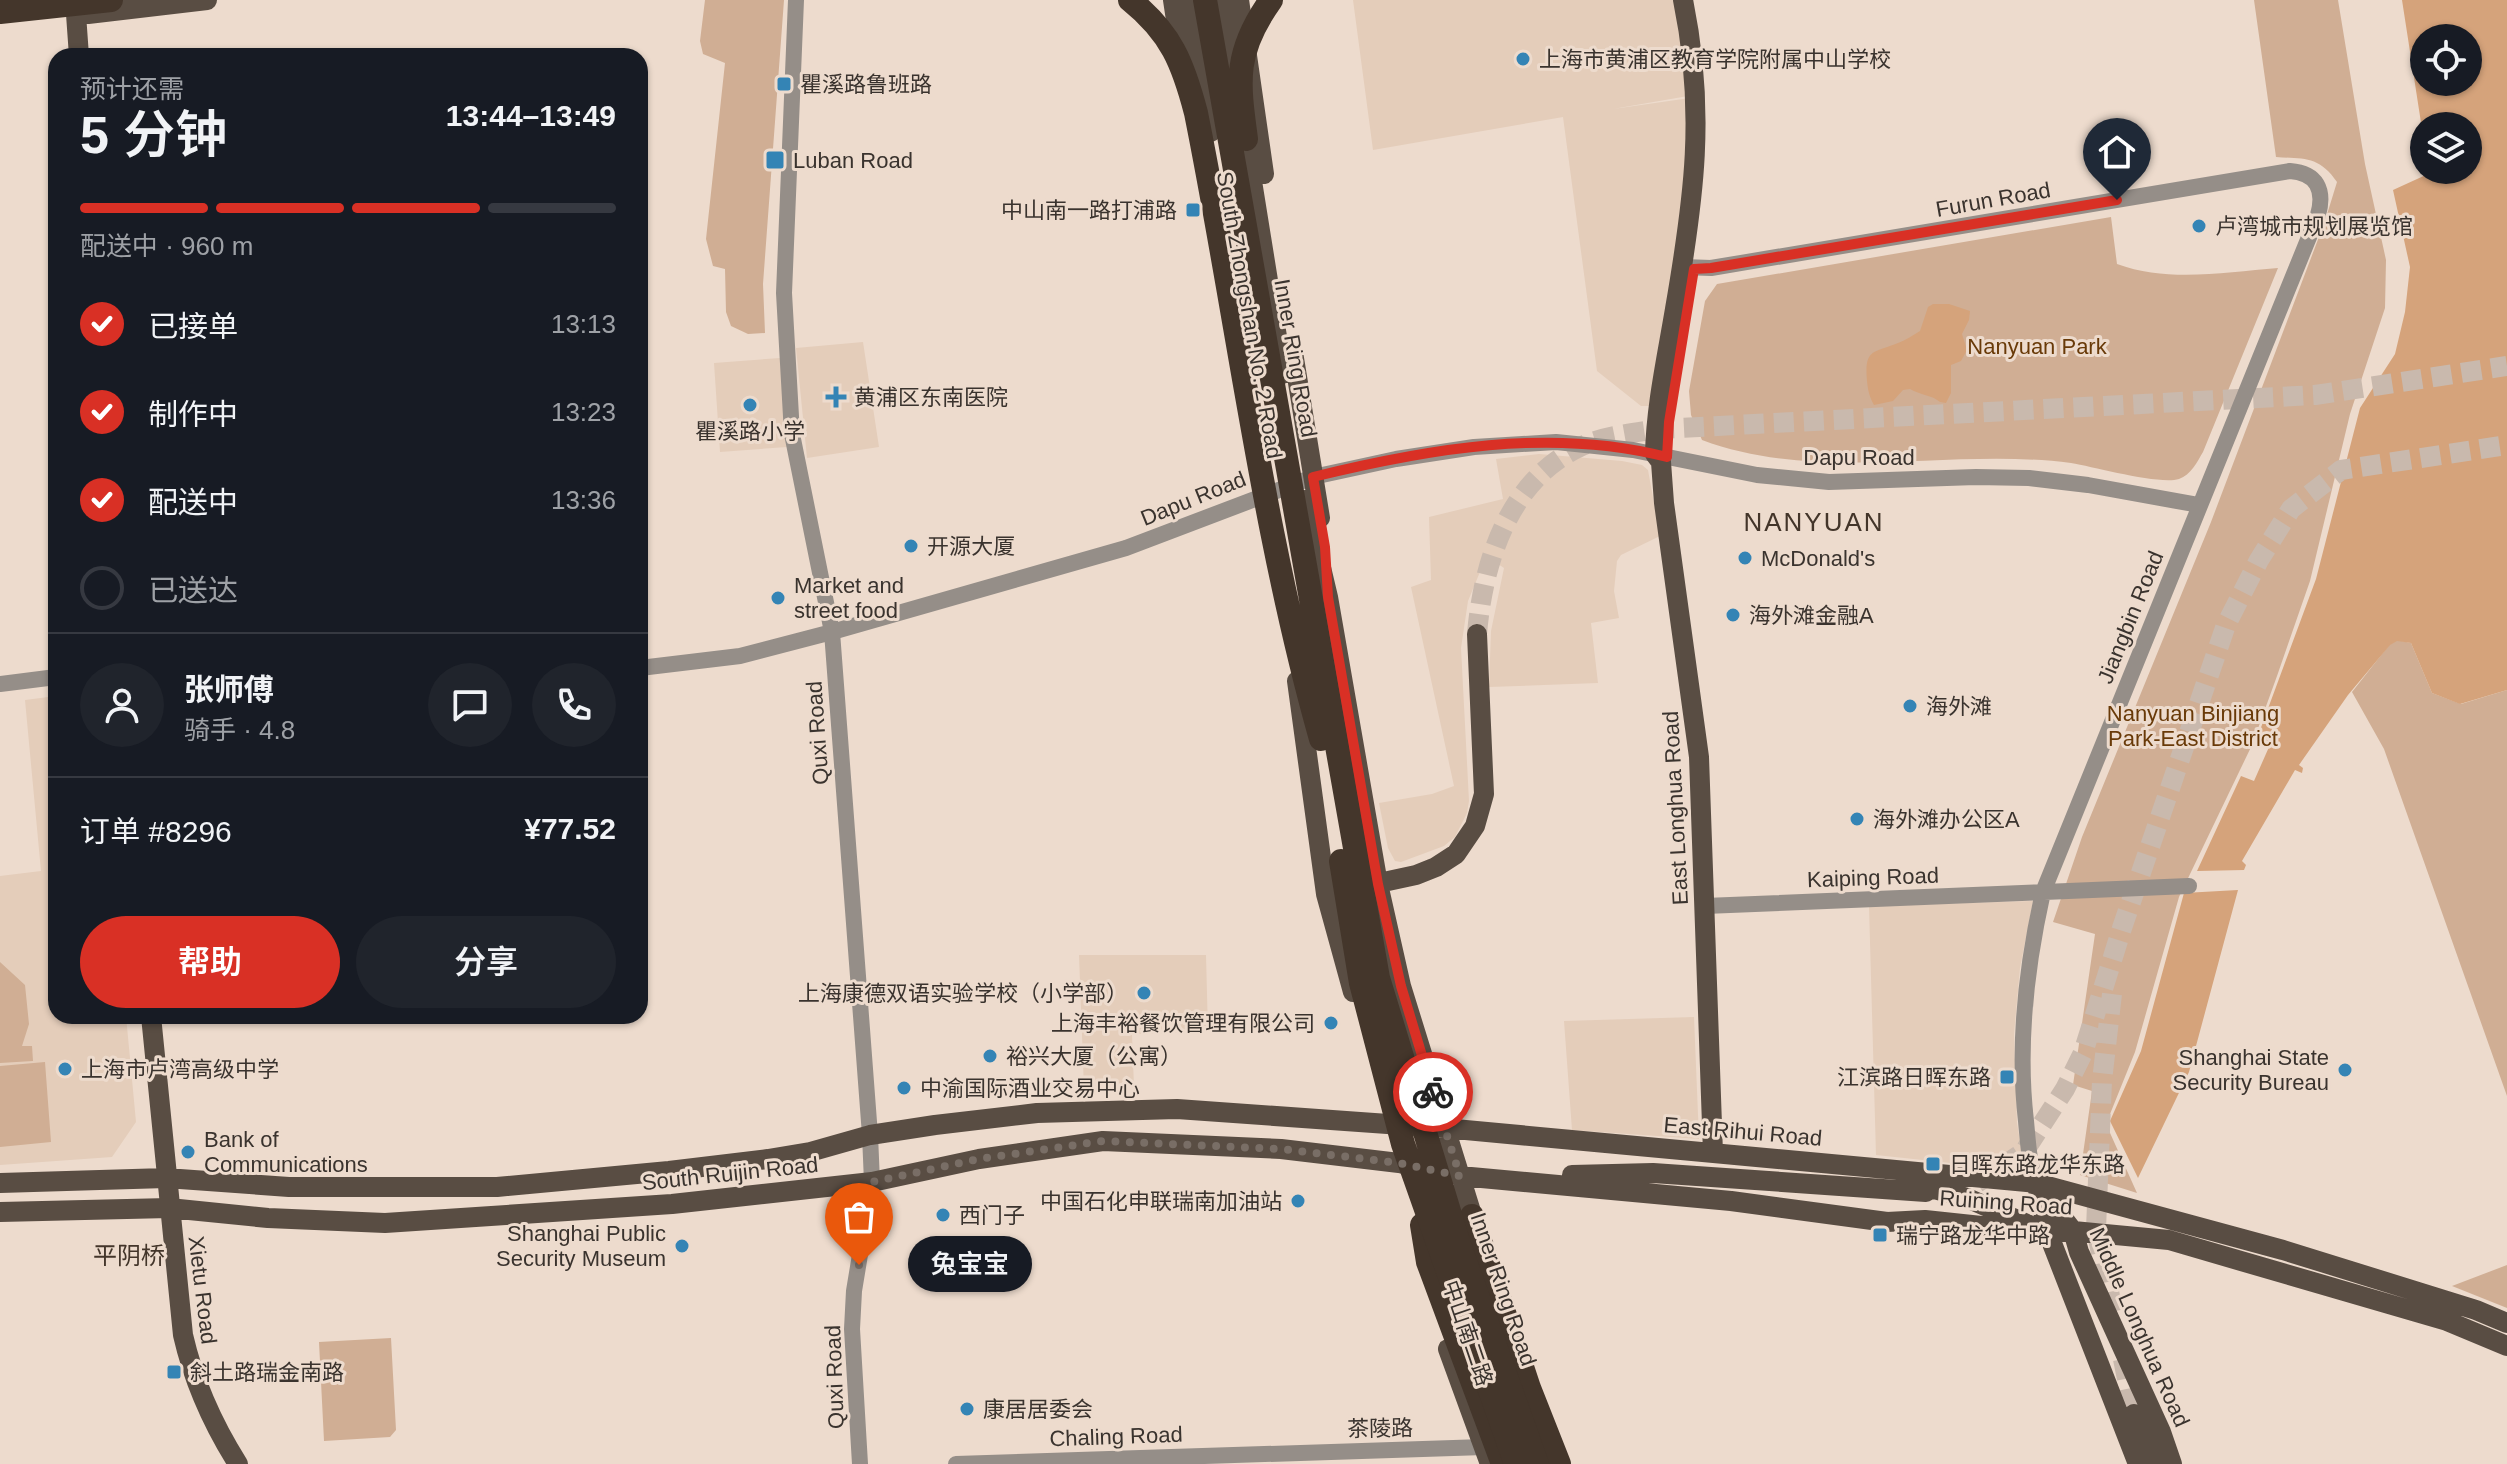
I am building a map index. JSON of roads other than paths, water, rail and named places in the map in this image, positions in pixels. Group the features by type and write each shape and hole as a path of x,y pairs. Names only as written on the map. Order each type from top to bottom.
{"highway":[{"path":"0,12 111,0"},
{"path":"1271,0 1252,28 1242,53 1241,97 1297,445 1300,533"},
{"path":"1137,4 1166,35 1186,73 1196,113 1272,537 1301,669 1321,739"},
{"name":"Inner Ring Road","path":"1194,5 1300,533 1378,978 1459,1244 1537,1464"},
{"name":"Inner Ring Road","path":"1194,5 1289,540 1361,983 1403,1144 1516,1464"},
{"path":"1472,1216 1559,1464"},
{"path":"1420,1220 1428,1262 1503,1464"}],"main road":[{"path":"0,22 75,8 207,0"},
{"name":"South Zhongshan No. 2 Road","path":"1173,0 1205,206 1252,470 1271,491 1326,894 1399,1163 1516,1464"},
{"name":"South Zhongshan No. 2 Road","path":"1223,0 1308,479 1325,547 1328,597 1378,884 1401,986 1549,1464"},
{"path":"1227,27 1230,0"},
{"name":"South Zhongshan No. 2 Road","path":"1239,0 1308,479"},
{"name":"East Longhua Road","path":"1683,0 1693,63 1697,133 1688,268"},
{"name":"East Longhua Road","path":"1694,0 1704,62 1708,133 1705,192 1657,420 1664,503 1699,757 1713,1153"},
{"path":"1194,5 1271,491"},
{"path":"75,8 78,48"},
{"path":"1326,894 1416,875 1436,867 1456,854 1475,826 1484,794 1477,634"},
{"name":"Xietu Road","path":"152,1024 180,1310 190,1369 212,1422 238,1464"},
{"name":"South Ruijin Road","path":"0,1183 166,1178 289,1187 497,1187 768,1159 810,1152 870,1135 1037,1113 1177,1109 1444,1128"},
{"name":"East Rihui Road","path":"1444,1128 2036,1183"},
{"name":"South Ruijin Road","path":"0,1212 169,1208 268,1218 385,1223 672,1204 872,1182 979,1159 1103,1141 1281,1149 1399,1163 1460,1176"},
{"path":"1713,1153 1728,1166 1921,1184 1967,1198 2048,1233"},
{"path":"1460,1176 1488,1178 1653,1173 1926,1192"},
{"name":"Ruining Road","path":"1488,1178 1731,1201 1887,1222 1925,1220 2048,1233 2073,1231 2169,1240 2447,1321 2507,1346"},
{"path":"2036,1183 2048,1233 2138,1464"},
{"name":"Middle Longhua Road","path":"2036,1183 2073,1231 2079,1252 2161,1432 2172,1464"},
{"name":"Ruining Road","path":"2036,1183 2283,1250 2476,1310 2507,1323"},
{"path":"1925,1220 1978,1211 2005,1214"},
{"path":"1472,1216 1518,1324 1570,1464"},
{"name":"中山南二路","path":"1420,1220 1416,1254 1487,1456"},
{"path":"2134,1414 2155,1464"}],"street":[{"name":"Quxi Road","path":"796,0 784,293 785,339 792,434 832,632 870,1135 872,1182 854,1291 852,1329 860,1464"},
{"name":"Furun Road","path":"1688,268 1711,268 2290,171 2311,176"},
{"name":"Jiangbin Road","path":"2036,1183 2025,1112 2022,1045 2028,974 2043,892 2318,215 2321,194 2311,176"},
{"name":"Dapu Road","path":"648,667 740,656 832,632 1126,548 1308,479 1428,454 1504,444 1556,442 1757,475 1829,482 2029,478 2199,505"},
{"path":"0,684 48,678"},
{"name":"Kaiping Road","path":"1705,906 2189,886"},
{"name":"茶陵路","path":"1254,1458 1487,1456"},
{"name":"Chaling Road","path":"956,1464 1254,1458"}],"tunnel":[{"path":"1477,634 1480,607 1494,552 1518,502 1535,480 1555,462 1580,447 1608,438 1659,429 2315,395 2507,366"},
{"path":"1977,1183 2024,1152 2065,1089 2083,1053 2122,928 2226,625 2259,560 2291,509 2341,470 2507,445"},
{"path":"2112,994 2102,1081 2096,1229 2115,1320"},
{"path":"2123,1359 2134,1414"}],"place":[{"name":"上海市黄浦区教育学院附属中山学校","path":"1523,59"},
{"name":"瞿溪路鲁班路","path":"784,84"},
{"name":"Luban Road","path":"775,160"},
{"name":"中山南一路打浦路","path":"1193,210"},
{"name":"卢湾城市规划展览馆","path":"2199,226"},
{"name":"黄浦区东南医院","path":"836,397"},
{"name":"瞿溪路小学","path":"750,405"},
{"name":"开源大厦","path":"911,546"},
{"name":"McDonald's","path":"1745,558"},
{"name":"Market and street food","path":"778,598"},
{"name":"海外滩金融A","path":"1733,615"},
{"name":"海外滩","path":"1910,706"},
{"name":"海外滩办公区A","path":"1857,819"},
{"name":"上海康德双语实验学校（小学部）","path":"1144,993"},
{"name":"上海丰裕餐饮管理有限公司","path":"1331,1023"},
{"name":"裕兴大厦（公寓）","path":"990,1056"},
{"name":"上海市卢湾高级中学","path":"65,1069"},
{"name":"Shanghai State Security Bureau","path":"2345,1070"},
{"name":"江滨路日晖东路","path":"2007,1077"},
{"name":"中渝国际酒业交易中心","path":"904,1088"},
{"name":"Bank of Communications","path":"188,1152"},
{"name":"日晖东路龙华东路","path":"1933,1164"},
{"name":"中国石化申联瑞南加油站","path":"1298,1201"},
{"name":"西门子","path":"943,1215"},
{"name":"瑞宁路龙华中路","path":"1880,1235"},
{"name":"Shanghai Public Security Museum","path":"682,1246"},
{"name":"兔宝宝","path":"859,1265"},
{"name":"斜土路瑞金南路","path":"174,1372"},
{"name":"康居居委会","path":"967,1409"}],"district":[{"name":"NANYUAN","path":"1814,522"},
{"name":"平阴桥","path":"129,1256"}],"park label":[{"name":"Nanyuan Park","path":"2037,346"},
{"name":"Nanyuan Binjiang Park-East District","path":"2193,726"}]}
